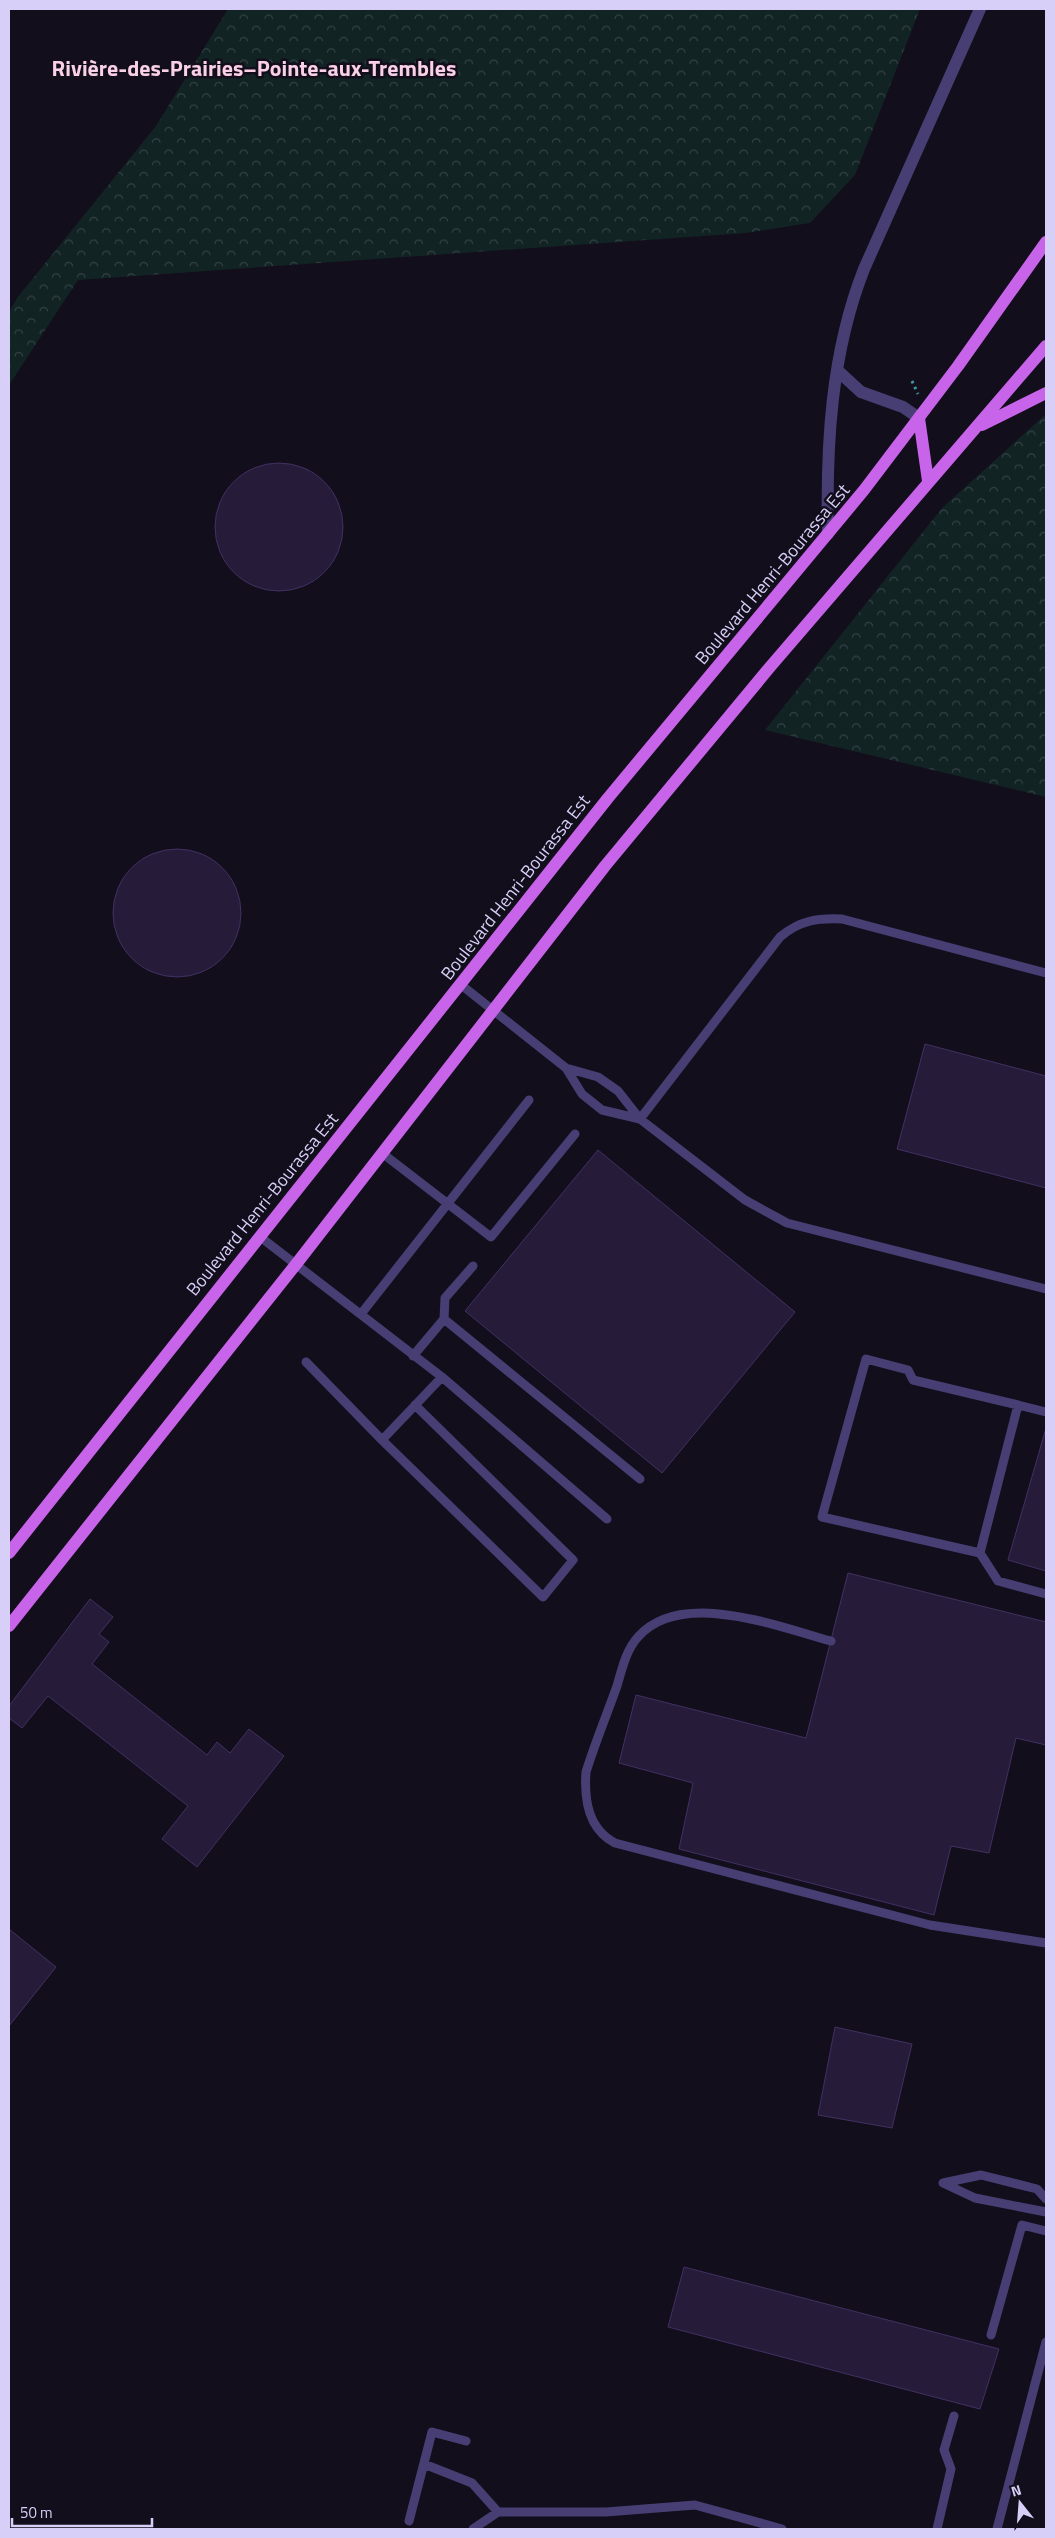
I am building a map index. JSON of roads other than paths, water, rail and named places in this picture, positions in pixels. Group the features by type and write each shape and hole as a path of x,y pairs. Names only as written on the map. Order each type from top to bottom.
{"main road":[{"name":"Boulevard Henri-Bourassa Est","path":"9,1553 608,798 828,534 919,418 1046,242"},
{"path":"9,1626 297,1263 492,1010 686,766 928,482 978,427 1025,368 1046,346"},
{"path":"978,427 1046,393"},
{"path":"919,418 928,482"}],"street":[{"path":"828,534 827,486 832,403 846,324 858,286 980,9"},
{"path":"837,370 861,392 902,407 919,418"}],"lane":[{"path":"640,1119 780,937 800,923 824,918 842,919 1046,973"},
{"path":"460,984 566,1068 582,1094 602,1110 640,1119"},
{"path":"566,1068 598,1077 618,1091 640,1119 745,1200 788,1223 1046,1289"},
{"path":"361,1314 529,1100"},
{"path":"382,1153 491,1237 575,1134"},
{"path":"259,1236 297,1263 442,1377 607,1518"},
{"path":"413,1356 444,1319 445,1298 473,1266"},
{"path":"444,1319 640,1479"},
{"path":"1046,1412 914,1380 908,1370 866,1359 822,1517 980,1553 998,1581 1046,1594"},
{"path":"306,1362 382,1440 543,1596 573,1560 415,1405"},
{"path":"382,1440 442,1377"},
{"path":"980,1553 1018,1405"},
{"path":"831,1640 745,1618 707,1613 673,1616 658,1621 638,1636 626,1658 586,1772 587,1804 598,1832 614,1843 930,1925 1046,1943"},
{"path":"1046,2200 1036,2189 981,2175 944,2183 975,2198 1026,2210 1046,2212"},
{"path":"991,2335 1026,2210"},
{"path":"1022,2225 1046,2231"},
{"path":"997,2529 1043,2369 1046,2342"},
{"path":"936,2529 951,2469 944,2450 954,2416"},
{"path":"409,2521 432,2432 466,2441"},
{"path":"424,2464 472,2483 498,2512"},
{"path":"472,2529 498,2512 606,2512 695,2505 782,2529"}],"district":[{"name":"Rivière-des-Prairies–Pointe-aux-Trembles","path":"254,68"}]}
